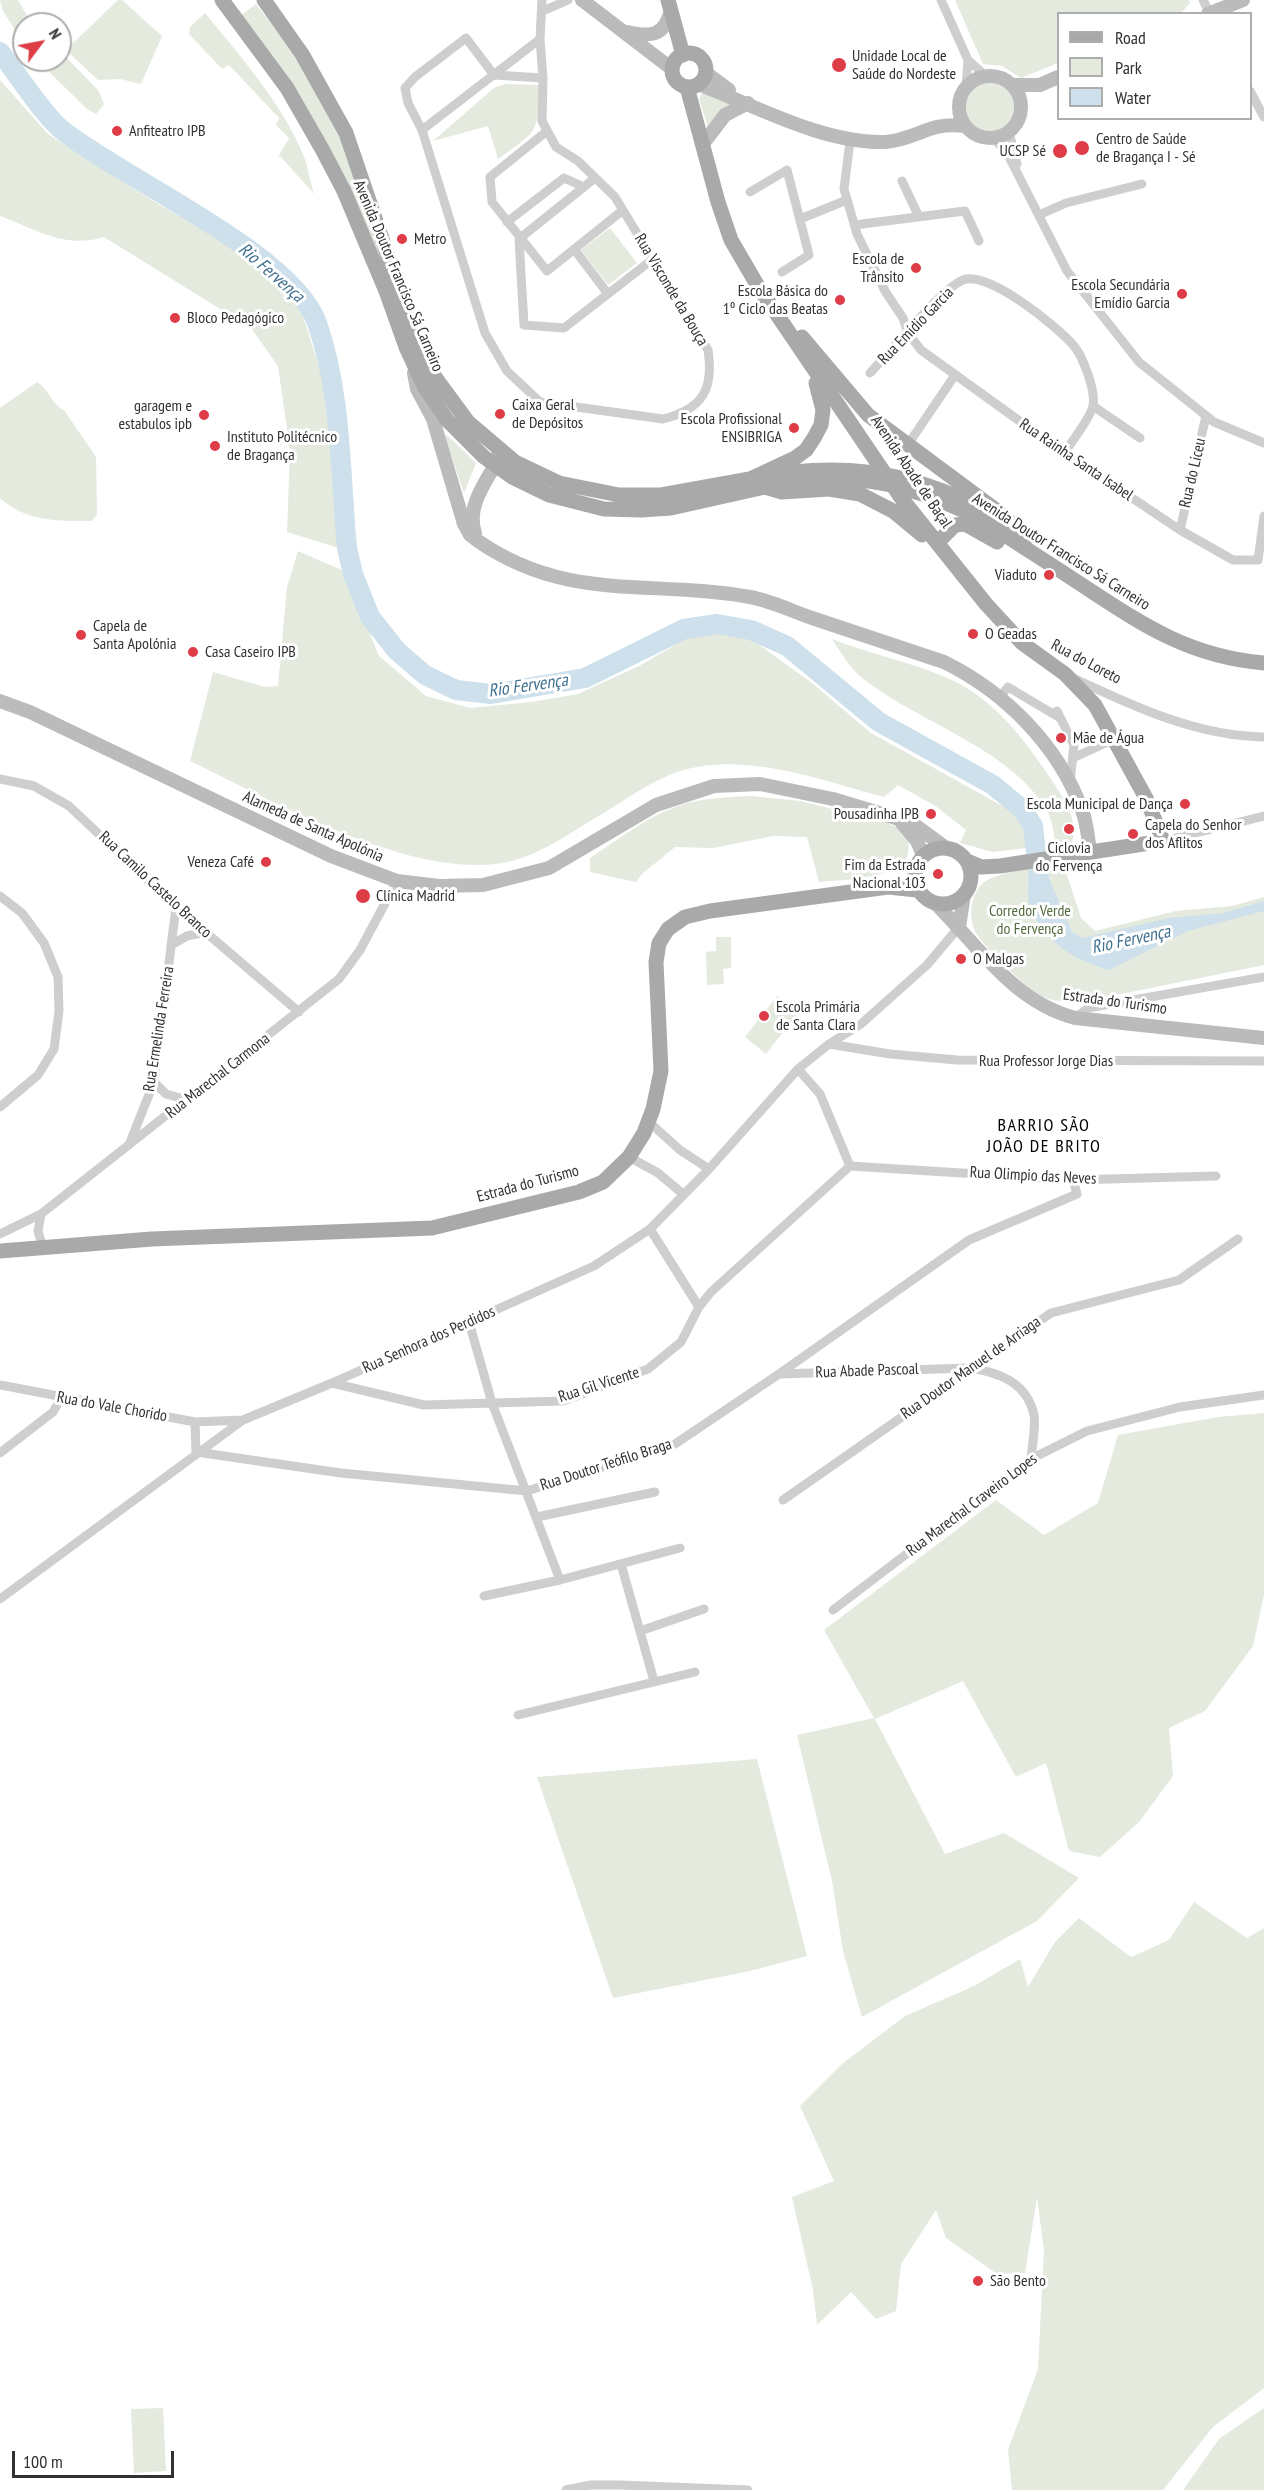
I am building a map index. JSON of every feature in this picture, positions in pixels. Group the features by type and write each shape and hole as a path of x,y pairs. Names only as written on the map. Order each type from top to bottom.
{"main road":[{"name":"Avenida Doutor Francisco Sá Carneiro","path":"222,0 287,88 326,157 363,236 412,362 447,420 495,466 512,477 549,495 604,509 622,510 671,508 765,487 826,479 892,485 982,514 1036,555 1147,628 1178,643 1215,656 1264,663"},
{"name":"Avenida Doutor Francisco Sá Carneiro","path":"264,0 302,54 346,133 423,356 456,408 494,446 515,462 559,483 620,495 661,495 787,471 863,470 934,486 1027,538 1143,614 1182,635 1220,648 1264,654"},
{"name":"Avenida Abade de Baçal","path":"672,3 680,60 678,83 697,82"},
{"name":"Avenida Abade de Baçal","path":"680,60 700,58 694,95 736,238 788,321 938,543"},
{"name":"Avenida Abade de Baçal","path":"697,82 718,202 731,240 759,288 859,439 938,543"},
{"path":"788,321 868,415 1000,513 1027,538"},
{"path":"750,479 806,450 821,425 821,397 800,347"},
{"path":"765,487 782,492 829,489 860,494 893,511 928,540 938,543 955,525 965,524 1016,554 1036,555"},
{"name":"Rua do Loreto","path":"938,543 1022,643 1065,674"},
{"path":"1000,866 973,878 966,892 956,902 936,904 922,896 917,890 915,869 923,855 929,851 946,848 954,850 967,861 981,867 1163,841 1147,800 1095,705 1065,674"},
{"path":"966,892 970,870 967,861"},
{"name":"Estrada do Turismo","path":"888,887 915,869"},
{"name":"Estrada do Turismo","path":"0,1251 152,1239 432,1228 579,1192 603,1182 629,1157 649,1122 661,1071 656,962 659,943 668,929 685,917 710,911 888,887 917,890"}],"street":[{"path":"542,0 540,39 543,78 542,121 547,131 490,177 492,202 546,271 623,210"},
{"path":"543,11 568,0"},
{"path":"582,0 625,32 680,60"},
{"path":"941,0 968,60 986,75 1000,77 1013,85 1040,86"},
{"path":"1208,10 1243,0"},
{"path":"625,32 648,36 654,34 668,23 672,3"},
{"name":"Rua Visconde da Bouça","path":"494,75 466,38 405,88 408,103 422,130 485,333 507,371 540,402 663,419 683,414 704,397 711,373 708,350 615,197 578,161 556,147 547,131"},
{"path":"422,130 540,39"},
{"path":"697,82 826,135 850,141 888,142 936,125 947,117 959,102 966,86 968,60"},
{"path":"494,75 543,78"},
{"path":"966,86 986,75"},
{"path":"992,138 1009,132 1019,116 1021,107 1040,86 1057,78"},
{"path":"1013,85 1021,107"},
{"path":"1252,93 1264,117"},
{"path":"959,102 959,111 965,126 977,135 992,138 1005,149 1066,272 1139,362 1214,422 1264,443"},
{"path":"706,140 725,115 748,103"},
{"path":"936,125 965,126"},
{"path":"1009,132 1021,178"},
{"name":"Rua Rainha Santa Isabel","path":"850,141 844,189 854,225 885,291 903,318 908,333 921,350 1064,453 1180,530 1233,560 1258,560 1264,516"},
{"path":"750,192 787,170 809,255 782,272"},
{"path":"507,222 564,178 584,187"},
{"path":"519,239 595,178"},
{"path":"902,181 919,217"},
{"path":"1039,215 1066,203 1142,184"},
{"path":"800,219 847,200"},
{"path":"854,225 965,211 980,242"},
{"path":"519,239 524,325 564,328 653,259"},
{"path":"574,249 608,294"},
{"name":"Rua Emídio Garcia","path":"870,373 947,289 965,279 984,280 1005,291 1060,333 1075,348 1090,380 1093,406"},
{"path":"412,362 417,389 433,418 464,524 470,535 478,541 530,571 588,585 692,589 752,598 944,662 980,680 1017,711 1044,744 1070,785 1083,812 1090,851"},
{"path":"907,446 955,375"},
{"path":"1064,453 1093,406 1140,438"},
{"name":"Rua do Liceu","path":"1180,530 1206,416"},
{"path":"478,541 471,515 495,466 498,454 494,446"},
{"path":"486,481 512,477"},
{"name":"Rua do Loreto","path":"1065,674 1144,711 1204,729 1264,737"},
{"path":"1000,696 1008,687 1059,715 1074,745 1070,785"},
{"name":"Alameda de Santa Apolónia","path":"0,701 30,712 331,856 397,881 439,886 483,885 549,868 656,805 714,786 760,784 833,800 920,828 946,848"},
{"path":"1073,758 1114,739"},
{"name":"Rua Camilo Castelo Branco","path":"0,779 34,786 69,806 176,907 299,1012"},
{"path":"1163,841 1264,816"},
{"path":"897,819 908,828 923,855"},
{"name":"Rua Marechal Carmona","path":"0,1234 41,1215 339,980 360,950 397,881"},
{"path":"959,927 966,892"},
{"path":"0,896 22,913 44,943 58,977 59,1011 54,1049 38,1075 0,1107"},
{"name":"Estrada do Turismo","path":"936,904 1013,986 1055,1013 1075,1018 1264,1038"},
{"name":"Rua Ermelinda Ferreira","path":"128,1147 154,1082 176,907"},
{"name":"Rua Senhora dos Perdidos","path":"0,1599 196,1452 243,1420 332,1383 594,1266 650,1229 709,1169 798,1070 829,1044 861,1024 927,965 959,927"},
{"path":"171,945 187,936 206,932"},
{"path":"1075,1018 1088,1008 1264,977"},
{"name":"Rua Professor Jorge Dias","path":"829,1044 890,1054 957,1060 1264,1061"},
{"path":"798,1070 820,1094 850,1166"},
{"path":"154,1082 166,1094 188,1100"},
{"path":"649,1122 680,1150 709,1169"},
{"path":"629,1157 658,1173 683,1194"},
{"name":"Rua Olimpio das Neves","path":"850,1166 1073,1180 1216,1176"},
{"name":"Rua Gil Vicente","path":"332,1383 424,1405 563,1401 648,1369 681,1342 699,1307 711,1292 850,1166"},
{"name":"Rua Doutor Teófilo Braga","path":"196,1452 341,1473 527,1491 675,1444 969,1240 1077,1194 1073,1180"},
{"path":"41,1215 38,1231 43,1248"},
{"path":"650,1229 699,1307"},
{"name":"Rua Doutor Manuel de Arriaga","path":"783,1500 1051,1312 1179,1280 1238,1239"},
{"path":"469,1322 492,1403 560,1580"},
{"name":"Rua Abade Pascoal","path":"779,1374 969,1368 995,1372 1020,1387 1034,1415 1031,1459"},
{"name":"Rua do Vale Chorido","path":"0,1385 195,1422 243,1420"},
{"name":"Rua Marechal Craveiro Lopes","path":"833,1610 1031,1459 1087,1431 1180,1407 1264,1395"},
{"path":"0,1454 53,1412 62,1397"},
{"path":"195,1422 196,1452"},
{"path":"537,1517 656,1492"},
{"path":"484,1596 560,1580 680,1548"},
{"path":"621,1564 654,1681"},
{"path":"640,1631 704,1609"},
{"path":"519,1715 695,1672"},
{"path":"566,2490 591,2485 748,2490"}],"green space":[{"path":"0,0 18,0 25,12 12,12 12,25 3,11"},
{"path":"118,0 122,0 162,36 141,84 120,79 98,80 72,56 72,44"},
{"path":"955,0 1189,0 1190,3 1182,12 1057,12 1057,63 1021,78 1002,66 983,64"},
{"path":"256,4 296,56 337,130 441,398 486,450 466,433 438,399 381,264 240,16"},
{"path":"205,13 259,80 283,116 303,154 314,194 280,156 278,157 289,138 276,125 279,118 229,65 222,69 189,34 190,27"},
{"path":"72,63 98,90 104,104 96,114 87,109 49,72 72,72"},
{"path":"0,80 48,134 158,204 246,253 294,297 300,307 327,391 339,548 287,532 290,450 278,366 251,328 104,237 77,241 64,239 39,232 0,216"},
{"path":"985,83 995,83 1010,93 1014,107 1013,116 1004,127 995,131 985,131 970,121 966,112 966,102 976,87"},
{"path":"505,84 539,85 536,123 533,130 521,142 498,159 488,126 433,141 494,88"},
{"path":"703,92 732,104 708,127 699,99"},
{"path":"610,228 637,263 608,285 581,250"},
{"path":"37,382 64,410 96,457 97,514 92,521 55,520 32,516 10,506 0,498 0,408"},
{"path":"447,435 476,463 464,493 445,437"},
{"path":"298,551 344,571 379,656 426,696 470,708 531,702 578,694 639,666 699,631 751,639 812,683 871,733 1015,813 1025,828 1026,848 993,852 960,843 966,830 937,807 898,785 884,797 783,770 731,764 705,766 669,775 548,846 509,862 458,864 419,858 338,831 190,761 213,672 265,687 278,686 287,587"},
{"path":"832,639 954,681 970,690 998,712 1043,767 1062,797 1070,812 1074,829 1071,846 1056,849 1052,823 1046,809 1030,787 1009,768 882,692 860,676"},
{"path":"751,796 800,801 885,822 900,829 909,843 908,856 892,870 880,874 819,882 807,837 773,836 713,848 675,847 642,874 636,882 590,872 590,858 643,823 666,811 687,803 723,797"},
{"name":"Corredor Verde do Fervença","path":"1063,863 1081,918 1095,931 1176,911 1232,906 1264,897 1264,965 1077,1003 1056,1001 1042,996 1013,973 979,937 972,919 973,899 983,883 989,879 1021,870"},
{"path":"716,937 731,937 731,968 723,969 724,984 707,985 706,952 716,951"},
{"path":"777,996 798,1013 766,1054 745,1037"},
{"path":"1264,1413 1264,1595 1253,1646 1205,1711 1169,1728 1173,1776 1139,1822 1100,1857 1069,1851 1046,1763 1016,1777 963,1681 875,1719 945,1854 1004,1833 1079,1878 1037,1921 862,2017 843,1951 832,1881 797,1735 874,1718 824,1630 996,1500 1044,1535 1098,1503 1118,1435 1218,1417"},
{"path":"757,1759 807,1956 750,1971 613,1998 537,1777"},
{"path":"1194,1902 1247,1938 1264,1928 1264,2388 1213,2427 1163,2490 1012,2490 1008,2450 1038,2369 1044,2250 1037,2197 1025,2273 997,2274 946,2238 936,2210 901,2264 896,2311 876,2319 851,2292 817,2325 813,2290 792,2197 834,2181 800,2106 842,2064 905,2016 974,1986 1020,1959 1028,1987 1055,1942 1079,1918 1131,1957 1169,1940"},
{"path":"163,2408 166,2471 134,2473 131,2409"},
{"path":"1264,2408 1264,2490 1183,2490 1219,2439"}],"water":[{"path":"1044,867 1072,932 1082,938 1169,918 1224,913 1264,901 1264,911 1188,931 1109,970 1085,961 1062,948 1037,921 1029,900 1029,871"}],"waterway":[{"name":"Rio Fervença","path":"0,52 39,104 62,130 241,244 275,270 301,297 317,323 331,378 339,434 347,548 353,574 370,617 397,651 425,675 456,690 491,694 585,678 684,629 717,624 751,630 787,646 879,722 993,785 1022,809 1033,826 1039,879"}],"place":[{"name":"Unidade Local de Saúde do Nordeste","path":"839,65"},
{"name":"Anfiteatro IPB","path":"117,131"},
{"name":"Centro de Saúde de Bragança I - Sé","path":"1082,148"},
{"name":"UCSP Sé","path":"1060,151"},
{"name":"Metro","path":"402,239"},
{"name":"Escola de Trânsito","path":"916,268"},
{"name":"Escola Secundária Emídio Garcia","path":"1182,294"},
{"name":"Escola Básica do 1º Ciclo das Beatas","path":"840,300"},
{"name":"Bloco Pedagógico","path":"175,318"},
{"name":"Caixa Geral de Depósitos","path":"500,414"},
{"name":"garagem e estabulos ipb","path":"204,415"},
{"name":"Escola Profissional ENSIBRIGA","path":"794,428"},
{"name":"Instituto Politécnico de Bragança","path":"215,446"},
{"name":"Viaduto","path":"1049,575"},
{"name":"O Geadas","path":"973,634"},
{"name":"Capela de Santa Apolónia","path":"81,635"},
{"name":"Casa Caseiro IPB","path":"193,652"},
{"name":"Mãe de Água","path":"1061,738"},
{"name":"Escola Municipal de Dança","path":"1185,804"},
{"name":"Pousadinha IPB","path":"931,814"},
{"name":"Ciclovia do Fervença","path":"1069,829"},
{"name":"Capela do Senhor dos Aflitos","path":"1133,834"},
{"name":"Veneza Café","path":"266,862"},
{"name":"Fim da Estrada Nacional 103","path":"938,874"},
{"name":"Clínica Madrid","path":"363,896"},
{"name":"O Malgas","path":"961,959"},
{"name":"Escola Primária de Santa Clara","path":"764,1016"},
{"name":"São Bento","path":"978,2281"}],"district":[{"name":"BARRIO SÃO JOÃO DE BRITO","path":"1044,1136"}]}
